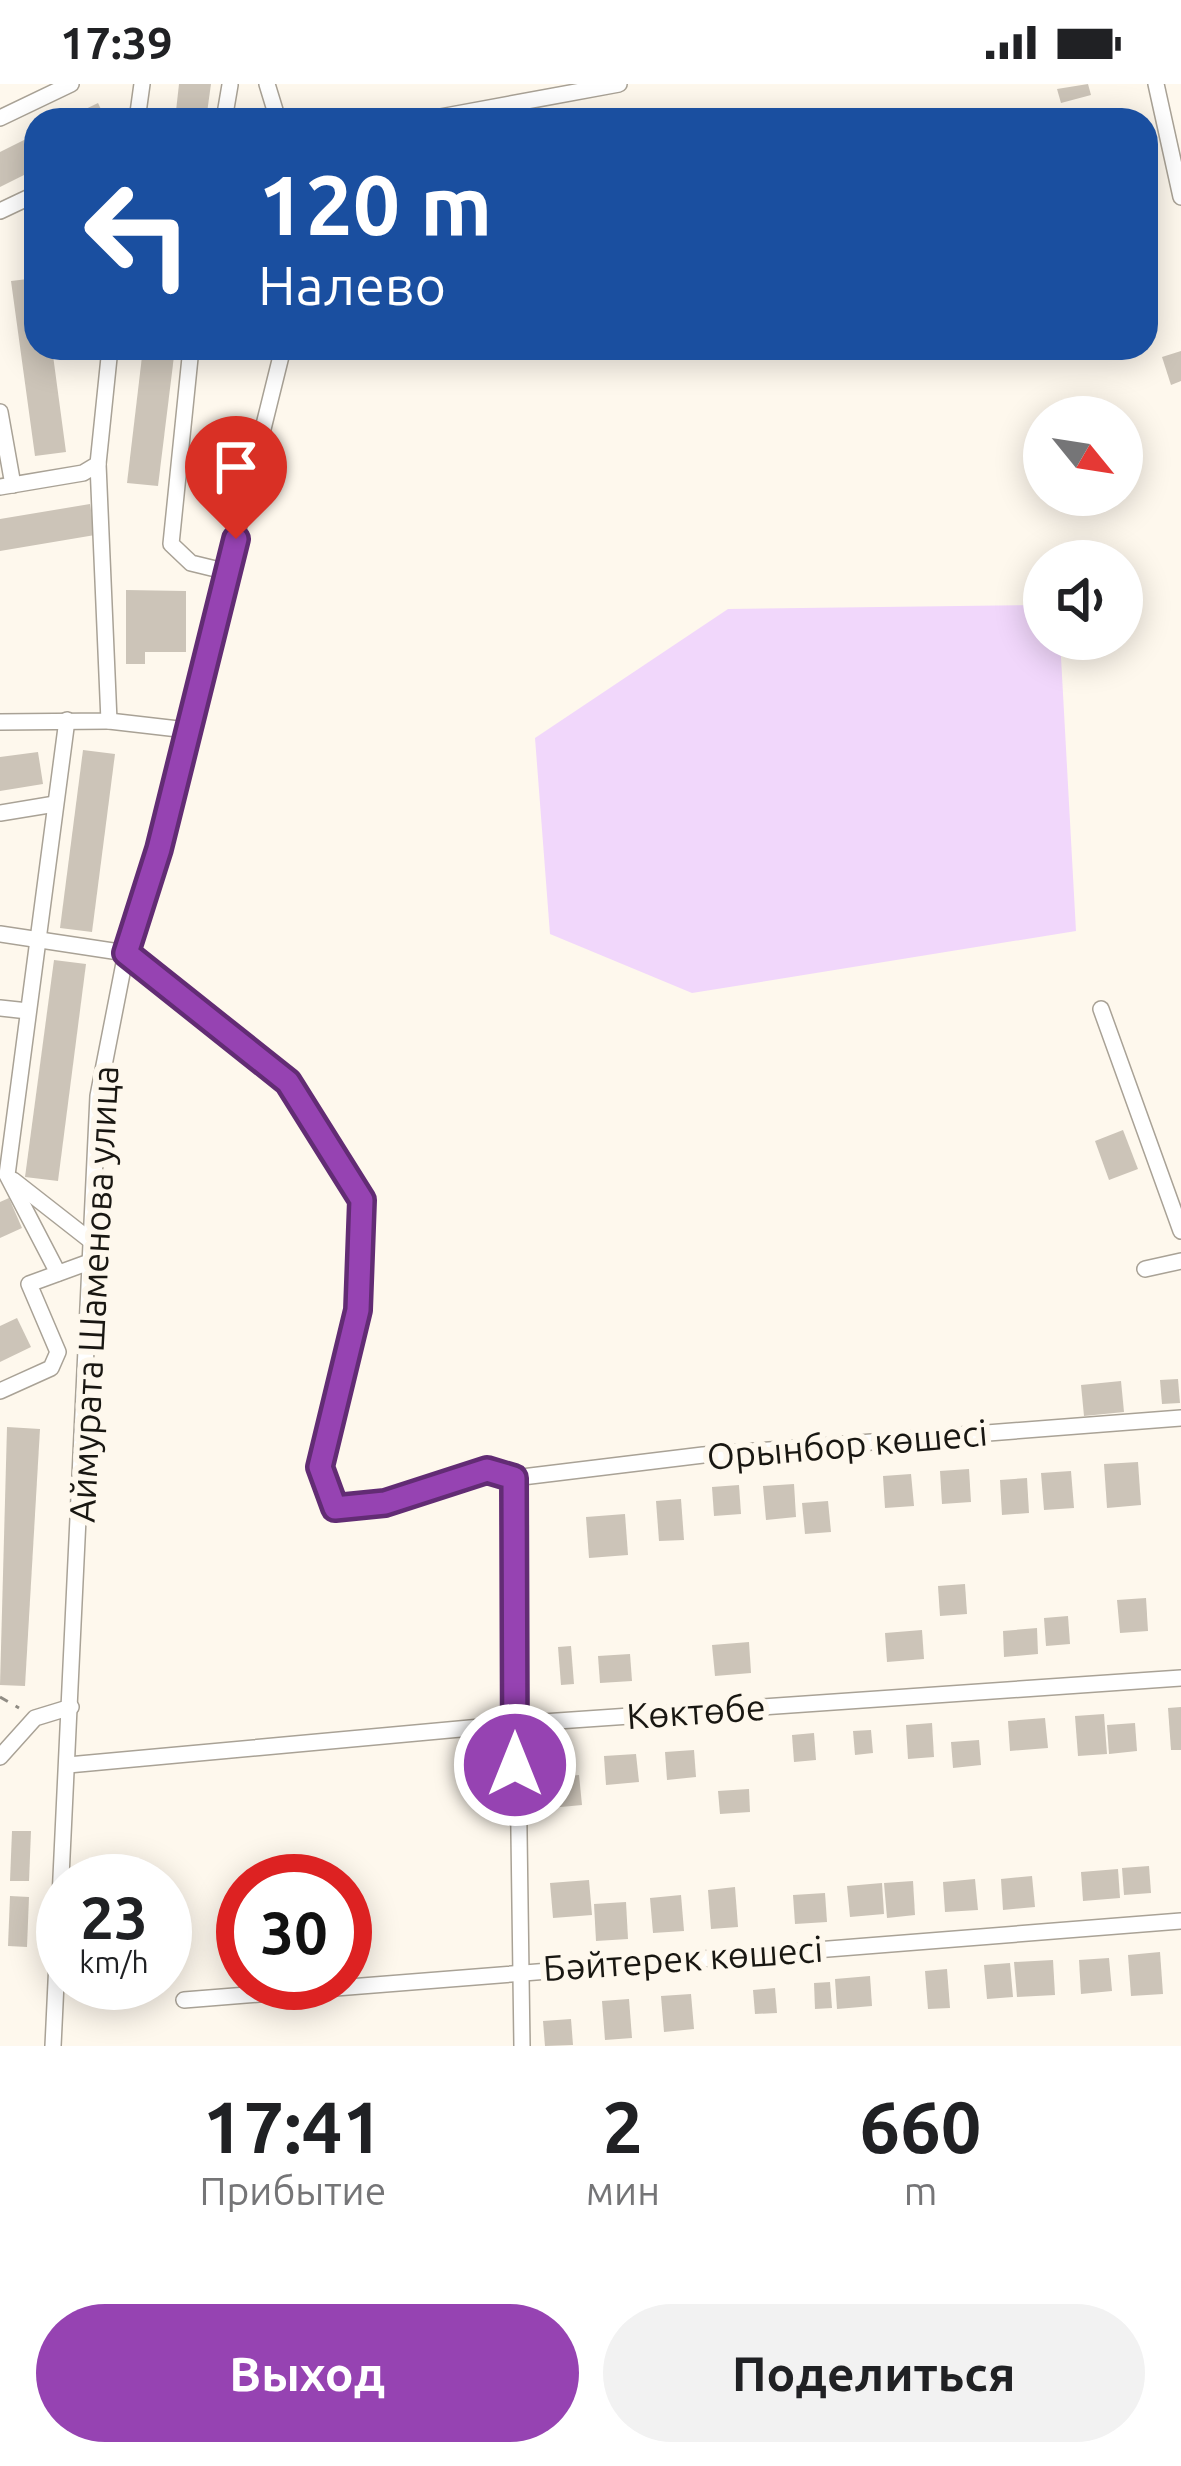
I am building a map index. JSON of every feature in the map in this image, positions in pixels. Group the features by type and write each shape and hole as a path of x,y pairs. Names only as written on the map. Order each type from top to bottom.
{"street":[{"path":"0,118 71,84"},
{"path":"489,108 620,84"},
{"path":"1156,84 1181,197"},
{"path":"109,360 98,464 109,721"},
{"path":"189,360 171,544 190,562 228,572"},
{"name":"Аймурата Шаменова улица","path":"64,1854 98,1096 126,953 280,360"},
{"path":"0,412 6,486 83,473 98,464"},
{"path":"58,1273 3,1177 67,720"},
{"path":"0,722 109,721 187,730"},
{"path":"0,813 55,804"},
{"path":"0,934 126,953"},
{"name":"Орынбор көшесі","path":"126,953 288,1082 362,1200 358,1310 320,1467 335,1508 385,1503 487,1470 514,1478 703,1455 1181,1418"},
{"path":"0,1008 28,1011"},
{"path":"1101,1009 1181,1231"},
{"path":"3,1177 92,1240"},
{"path":"0,1391 51,1368 58,1352 29,1284 92,1261"},
{"path":"1145,1269 1181,1261"},
{"path":"514,1478 522,2046"},
{"name":"Көктөбе","path":"68,1765 514,1724 1181,1678"},
{"path":"0,1757 34,1718 71,1707"},
{"name":"Бәйтерек көшесі","path":"192,1999 1181,1921"},
{"name":"Аймурата Шаменова улица","path":"53,2046 55,2010"}],"path":[{"path":"0,1697 34,1718"}],"shaded area":[{"path":"1023,605 1023,660 1061,660 1076,931 692,993 550,934 535,738 728,609"}],"building":[{"path":"179,84 211,84 208,108 176,108"},
{"path":"1088,84 1091,95 1061,103 1057,89"},
{"path":"24,140 24,175 0,187 0,152"},
{"path":"24,279 24,360 54,360 66,452 35,456 11,281"},
{"path":"1181,351 1181,381 1171,385 1162,357"},
{"path":"142,360 174,360 158,486 127,483"},
{"path":"90,504 95,535 0,551 0,519"},
{"path":"126,590 186,591 186,652 145,652 145,664 126,664"},
{"path":"83,750 115,754 92,932 60,928"},
{"path":"38,752 43,784 0,791 0,757"},
{"path":"54,960 86,964 58,1181 25,1177"},
{"path":"1123,1130 1138,1169 1109,1180 1095,1141"},
{"path":"9,1198 22,1228 0,1238 0,1202"},
{"path":"17,1318 31,1347 0,1362 0,1326"},
{"path":"1178,1379 1180,1403 1162,1404 1160,1380"},
{"path":"1121,1381 1124,1412 1084,1416 1081,1385"},
{"path":"7,1427 40,1429 25,1686 0,1685"},
{"path":"1138,1462 1141,1505 1107,1508 1104,1464"},
{"path":"969,1469 971,1502 942,1504 940,1471"},
{"path":"1071,1471 1074,1508 1044,1510 1041,1473"},
{"path":"911,1474 914,1506 885,1508 883,1476"},
{"path":"1027,1478 1029,1513 1002,1515 1000,1480"},
{"path":"794,1484 796,1517 766,1520 763,1486"},
{"path":"739,1485 741,1514 714,1516 712,1487"},
{"path":"681,1499 684,1540 659,1541 656,1501"},
{"path":"828,1501 831,1532 805,1534 802,1503"},
{"path":"625,1514 628,1555 589,1558 586,1517"},
{"path":"965,1584 967,1614 940,1616 938,1586"},
{"path":"1146,1598 1148,1631 1120,1633 1117,1600"},
{"path":"1068,1616 1070,1644 1046,1646 1044,1618"},
{"path":"1037,1628 1038,1654 1004,1657 1003,1631"},
{"path":"922,1630 924,1659 887,1662 885,1633"},
{"path":"749,1642 751,1673 715,1676 712,1645"},
{"path":"571,1646 574,1684 561,1685 558,1647"},
{"path":"630,1654 632,1681 600,1683 598,1656"},
{"path":"1181,1707 1181,1750 1171,1750 1168,1708"},
{"path":"1104,1714 1107,1754 1078,1756 1075,1716"},
{"path":"1045,1718 1048,1748 1010,1751 1008,1721"},
{"path":"932,1723 934,1757 908,1759 906,1725"},
{"path":"1135,1723 1137,1751 1109,1754 1107,1725"},
{"path":"871,1730 873,1753 855,1755 853,1731"},
{"path":"814,1733 816,1760 794,1762 792,1735"},
{"path":"979,1740 981,1765 953,1768 951,1742"},
{"path":"694,1750 696,1777 667,1780 665,1752"},
{"path":"636,1754 639,1782 606,1785 604,1756"},
{"path":"579,1775 582,1805 550,1808 548,1778"},
{"path":"749,1789 750,1812 720,1814 718,1791"},
{"path":"12,1831 31,1831 29,1881 10,1881"},
{"path":"1149,1866 1151,1893 1124,1895 1122,1868"},
{"path":"1118,1869 1120,1898 1083,1901 1081,1872"},
{"path":"1032,1876 1035,1907 1003,1910 1001,1879"},
{"path":"975,1879 978,1910 945,1912 943,1882"},
{"path":"589,1880 592,1915 553,1918 550,1883"},
{"path":"913,1881 915,1915 887,1918 884,1883"},
{"path":"882,1883 884,1914 850,1917 847,1886"},
{"path":"735,1887 738,1927 711,1929 708,1890"},
{"path":"825,1893 827,1922 795,1924 793,1895"},
{"path":"681,1895 684,1931 653,1933 650,1898"},
{"path":"10,1896 29,1897 27,1947 8,1946"},
{"path":"626,1902 628,1939 596,1941 594,1904"},
{"path":"1160,1952 1163,1994 1131,1996 1128,1955"},
{"path":"1109,1958 1112,1991 1081,1994 1079,1960"},
{"path":"1053,1960 1055,1995 1017,1997 1014,1962"},
{"path":"1010,1963 1013,1997 987,1999 984,1965"},
{"path":"947,1969 950,2008 928,2009 925,1971"},
{"path":"870,1976 872,2006 837,2009 835,1979"},
{"path":"830,1982 832,2008 815,2009 814,1983"},
{"path":"775,1988 777,2013 755,2014 753,1990"},
{"path":"691,1994 694,2029 664,2032 661,1996"},
{"path":"629,1999 632,2038 605,2040 602,2001"},
{"path":"571,2019 573,2045 545,2046 543,2021"}],"route":[{"path":"236,539 159,849 126,953 288,1082 362,1200 358,1310 320,1467 335,1508 385,1503 487,1470 514,1478 515,1765"}]}
